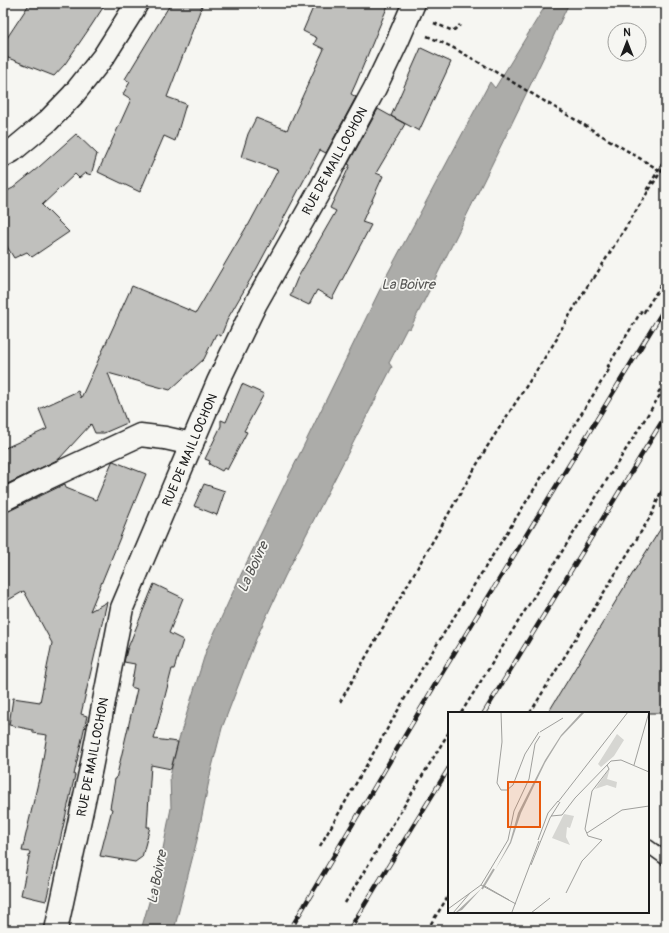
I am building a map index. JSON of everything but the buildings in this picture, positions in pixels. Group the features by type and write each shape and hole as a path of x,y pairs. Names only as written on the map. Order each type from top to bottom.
{"street":[{"path":"3,156 12,151 48,122 73,95 104,56 137,3"},
{"name":"RUE DE MAILLOCHON","path":"56,930 91,768 122,608 218,382 241,334 256,303 320,190 375,88 414,3"},
{"path":"3,500 140,435 165,438 192,444"}],"lane":[{"path":"649,847 666,859"}],"path":[{"path":"432,22 453,31 460,25"},
{"path":"452,47 666,174"},
{"path":"649,190 647,189 666,158"},
{"path":"340,702 487,447 558,337 557,336 593,277 594,278 666,164"},
{"path":"320,846 424,665 610,368 608,366 642,310 644,312 666,277"},
{"path":"462,712 660,395 658,393 666,380"},
{"path":"531,712 652,514 660,494 666,485"},
{"path":"660,494 666,497"},
{"path":"345,903 448,734"},
{"path":"427,930 448,897"}],"water":[{"name":"La Boivre","path":"547,3 569,3 511,126 410,329 407,328 389,363 392,367 285,576 256,639 222,728 211,771 197,840 174,930 141,930 160,864 171,808 170,776 178,742 206,651 244,568 388,273 490,82 495,88"}],"railway":[{"path":"290,930 439,678 666,306"},
{"path":"485,712 666,415"},
{"path":"349,930 448,770"}]}
